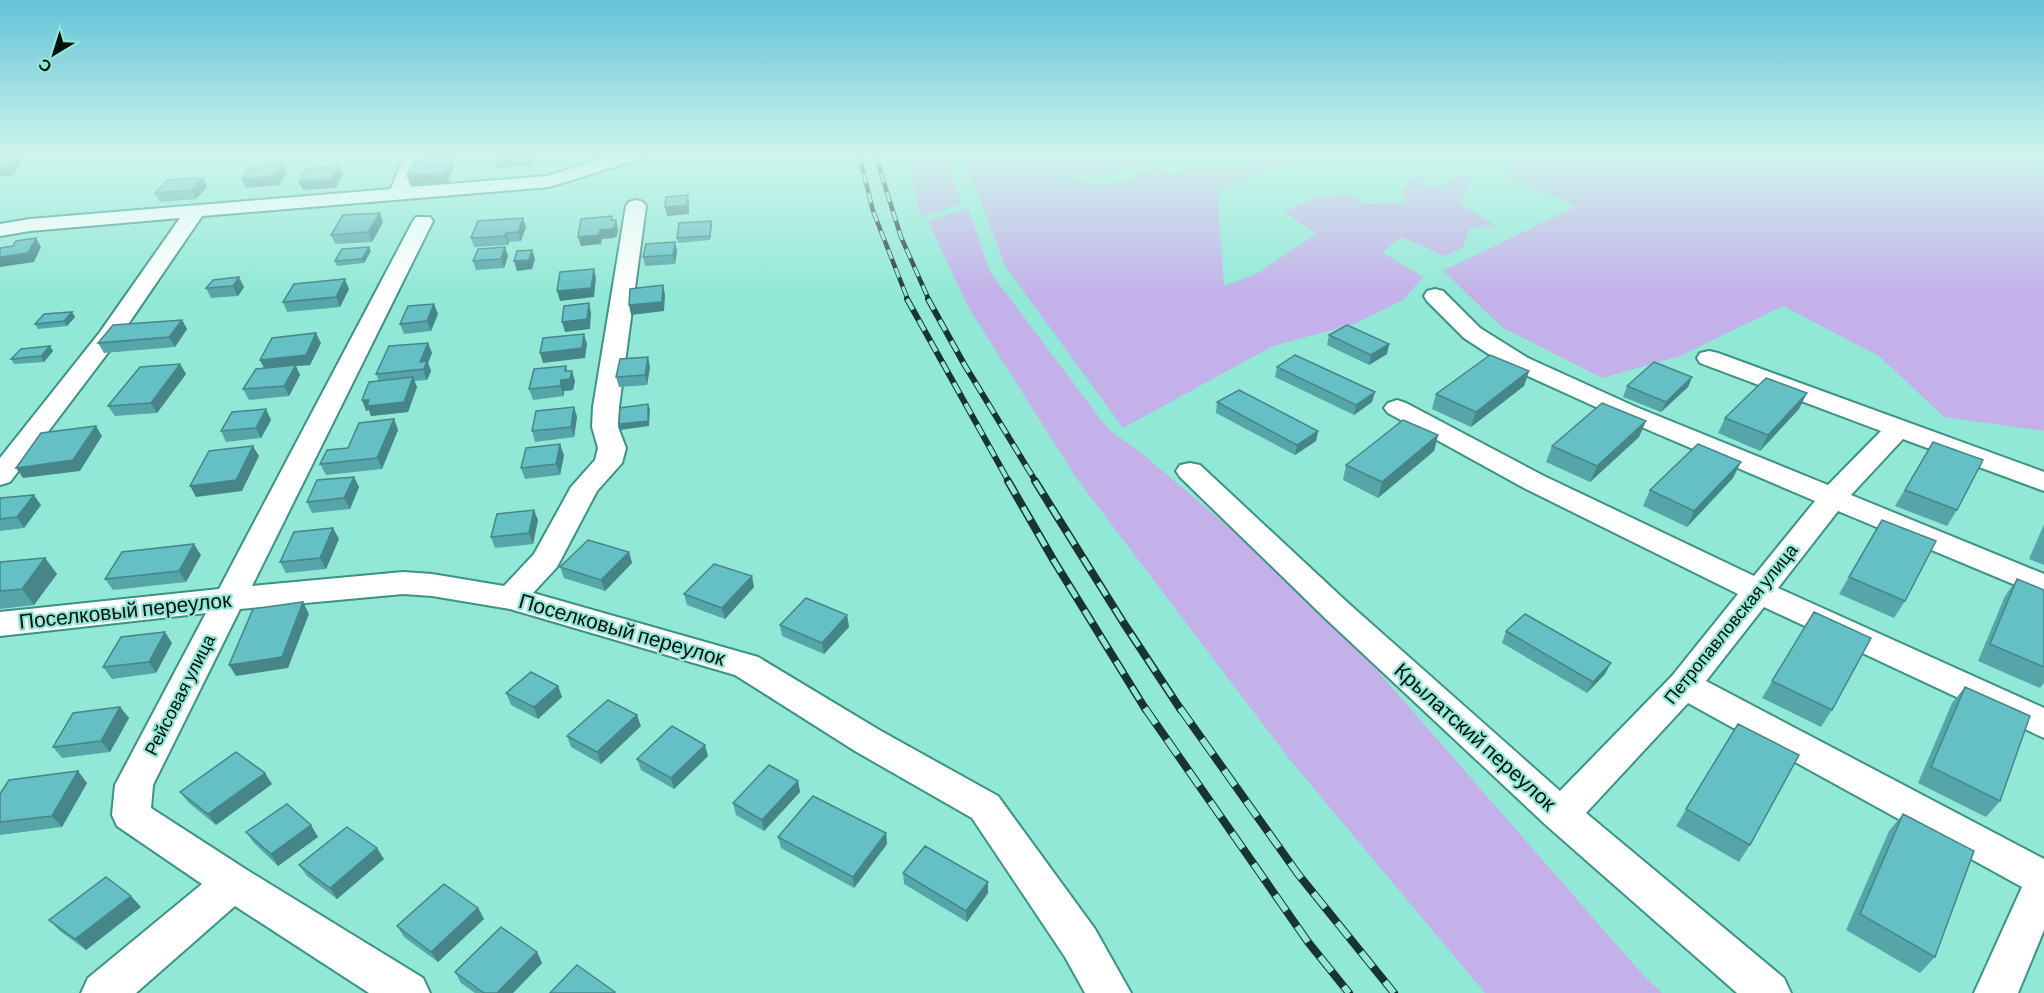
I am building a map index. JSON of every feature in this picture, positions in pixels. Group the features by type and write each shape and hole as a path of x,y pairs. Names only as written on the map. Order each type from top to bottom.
{"street":[{"path":"0,230 30,225 311,200"},
{"path":"511,598 546,560 585,487 608,463 612,448 605,427 606,407 636,206"},
{"path":"0,476 108,337 196,210"},
{"name":"Рейсовая улица","path":"408,993 233,883 131,815 134,785 423,221"},
{"path":"1435,296 1472,333 1519,363 1627,412 1834,496 2044,586"},
{"path":"1709,357 2044,482"},
{"path":"1396,408 1534,482 1760,592 2044,724"},
{"name":"Петропавловская улица","path":"1561,815 1684,685 1834,496 1898,429"},
{"name":"Крылатский переулок","path":"1190,471 1337,611 1561,815 1769,993"},
{"name":"Поселковый переулок","path":"0,624 403,583 432,585 511,598 746,666 867,741 985,807 1080,943 1109,993"},
{"path":"1684,685 2044,880 1996,993"},
{"path":"103,993 233,883"}],"shaded area":[{"path":"917,200 961,200 962,204 921,216"},
{"path":"980,200 1218,200 1224,286 1256,274 1316,234 1284,212 1307,200 1359,200 1364,204 1407,203 1406,200 1461,200 1459,204 1496,225 1470,229 1462,248 1445,256 1401,237 1382,252 1423,277 1403,300 1354,324 1273,346 1123,428 1005,266"},
{"path":"1563,200 2044,200 2044,431 1944,417 1879,356 1783,306 1680,356 1602,378 1503,328 1443,271 1576,206"},
{"path":"968,208 990,272 1108,429 1144,455 1320,605 1643,975 1662,993 1485,993 1290,760 1077,479 967,305 928,221"}],"building":[{"path":"666,200 687,200 687,205 665,207"},
{"path":"380,213 368,232 331,235 343,215"},
{"path":"612,216 611,220 616,220 615,227 600,230 599,235 578,237 581,219"},
{"path":"523,218 518,232 506,233 505,236 471,238 478,221"},
{"path":"711,221 710,236 677,238 679,223"},
{"path":"36,238 28,253 0,257 0,248 13,246 16,241"},
{"path":"675,242 673,255 643,257 646,244"},
{"path":"369,247 362,259 335,261 342,249"},
{"path":"505,247 501,259 473,261 478,249"},
{"path":"532,250 529,260 514,261 517,251"},
{"path":"594,269 591,288 557,291 560,272"},
{"path":"239,277 233,286 206,288 213,280"},
{"path":"345,279 336,297 283,302 294,284"},
{"path":"663,285 662,302 629,305 630,289"},
{"path":"589,303 587,319 562,322 564,306"},
{"path":"434,304 427,321 400,324 408,306"},
{"path":"72,312 64,321 35,324 44,314"},
{"path":"182,320 169,337 98,343 113,325"},
{"path":"1347,325 1389,344 1371,355 1329,335"},
{"path":"316,333 306,355 260,360 272,338"},
{"path":"584,334 582,348 540,353 543,338"},
{"path":"428,343 420,362 427,361 424,369 376,374 389,346"},
{"path":"50,346 41,356 11,359 21,349"},
{"path":"1295,355 1375,392 1356,405 1277,367"},
{"path":"1490,355 1529,371 1476,412 1436,394"},
{"path":"648,357 645,375 616,377 620,359"},
{"path":"1654,362 1692,377 1666,402 1627,386"},
{"path":"180,364 151,403 108,406 140,367"},
{"path":"296,365 284,386 243,389 256,369"},
{"path":"566,366 565,371 572,371 570,379 561,380 560,386 529,389 534,369"},
{"path":"413,377 404,402 367,406 369,400 362,400 369,382"},
{"path":"1766,378 1807,393 1768,435 1725,418"},
{"path":"1239,390 1318,431 1297,445 1217,402"},
{"path":"1602,403 1646,421 1597,466 1552,446"},
{"path":"648,404 648,421 619,424 620,408"},
{"path":"574,407 571,427 532,431 536,411"},
{"path":"266,409 256,428 221,431 232,412"},
{"path":"394,419 377,458 320,464 327,450 348,448 359,423"},
{"path":"1403,420 1438,435 1382,482 1346,465"},
{"path":"96,426 73,460 16,468 41,433"},
{"path":"1933,442 1983,460 1957,510 1905,490"},
{"path":"560,444 556,464 521,468 526,448"},
{"path":"1698,444 1741,462 1694,511 1650,490"},
{"path":"253,446 236,480 190,486 209,451"},
{"path":"354,477 344,498 307,502 317,480"},
{"path":"34,495 17,517 0,519 0,498"},
{"path":"534,510 529,533 491,537 497,514"},
{"path":"1882,520 1936,541 1905,601 1849,577"},
{"path":"333,528 320,558 280,562 294,532"},
{"path":"588,540 629,552 601,580 560,567"},
{"path":"194,544 179,571 105,579 122,552"},
{"path":"45,558 22,589 0,591 0,562"},
{"path":"714,564 752,576 722,608 684,594"},
{"path":"2017,579 2044,590 2044,667 1990,644"},
{"path":"806,598 847,615 822,643 780,625"},
{"path":"303,602 282,657 229,665 253,609"},
{"path":"1814,612 1871,638 1832,710 1772,681"},
{"path":"1525,614 1611,663 1593,682 1506,631"},
{"path":"165,632 149,662 103,667 121,637"},
{"path":"531,672 558,686 534,707 506,693"},
{"path":"1965,687 2030,716 2000,801 1931,767"},
{"path":"608,700 637,715 597,752 567,736"},
{"path":"120,707 101,741 53,747 73,713"},
{"path":"1738,724 1799,755 1750,845 1686,809"},
{"path":"672,726 705,745 671,778 637,759"},
{"path":"236,752 265,773 208,814 180,792"},
{"path":"769,765 798,781 762,820 733,803"},
{"path":"78,771 52,816 0,822 0,794 9,780"},
{"path":"813,796 886,833 853,877 778,837"},
{"path":"287,804 311,825 271,854 246,832"},
{"path":"1903,814 1974,851 1935,957 1860,914"},
{"path":"347,827 377,848 330,888 299,865"},
{"path":"925,846 988,882 966,911 903,873"},
{"path":"106,877 131,896 75,939 49,920"},
{"path":"444,884 478,908 431,952 397,926"},
{"path":"501,927 537,952 497,993 484,993 455,972"},
{"path":"577,965 615,992 550,993"}],"railway":[{"path":"870,200 908,300"},
{"path":"890,200 901,237 929,300"},
{"path":"907,299 1009,482"},
{"path":"928,299 964,364 1036,482"},
{"path":"1008,481 1054,561 1146,710"},
{"path":"1035,481 1181,710"},
{"path":"1145,708 1308,942 1349,993"},
{"path":"1180,708 1298,874 1394,993"}]}
